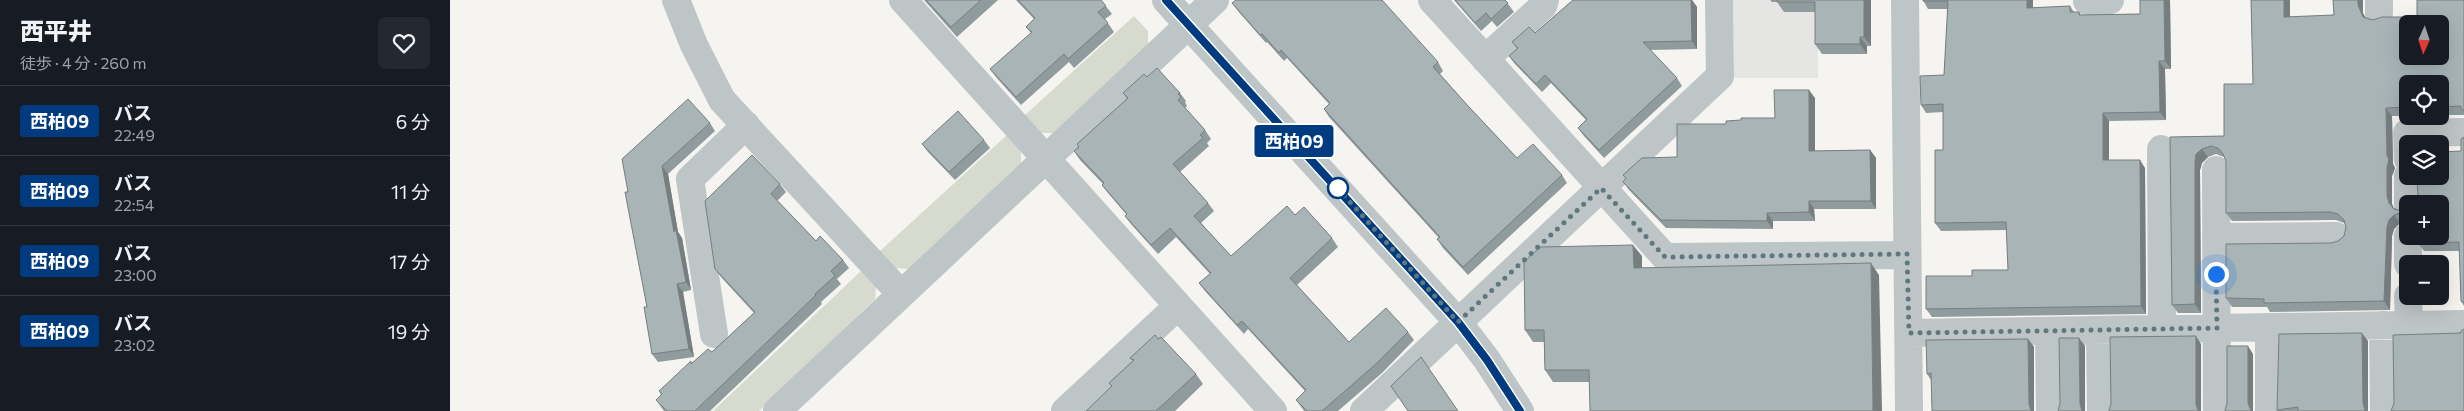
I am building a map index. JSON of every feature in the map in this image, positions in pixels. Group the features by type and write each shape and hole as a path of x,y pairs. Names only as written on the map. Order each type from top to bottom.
{"street":[{"path":"676,0 694,45 722,100 901,294"},
{"path":"902,0 1273,411"},
{"path":"1166,0 1458,322 1487,360 1520,411"},
{"path":"777,411 1215,0"},
{"path":"1432,0 1665,257 1907,254"},
{"path":"1485,59 1543,6 1545,0"},
{"path":"1364,411 1720,76 1719,0"},
{"path":"1905,0 1909,411"},
{"path":"714,334 690,179 746,125"},
{"path":"2407,135 2407,133 2464,132"},
{"path":"2161,149 2162,329"},
{"path":"2216,170 2217,411"},
{"path":"2216,237 2336,236"},
{"path":"2384,411 2396,325 2404,305"},
{"path":"1065,411 1178,306"},
{"path":"1909,333 2464,324"},
{"path":"2269,327 2269,411"},
{"path":"2100,330 2101,411"},
{"path":"2049,331 2050,411"}],"shaded area":[{"path":"1733,0 1818,0 1818,78 1734,78"},
{"path":"1134,16 1148,31 1148,47 1054,133 1040,133 1025,115"},
{"path":"1007,135 1021,151 1021,165 910,269 895,268 880,251"},
{"path":"861,271 876,287 875,299 759,411 713,411"}],"building":[{"path":"926,0 981,0 951,27"},
{"path":"1018,0 1101,0 1106,6 1098,12 1108,23 1068,59 1064,54 1016,97 990,69 1032,32 1026,27 1035,18"},
{"path":"1236,0 1382,0 1438,62 1433,67 1517,158 1533,144 1562,175 1463,267 1437,239 1440,237 1324,109 1330,103 1281,50 1279,53 1262,34 1260,35 1232,3"},
{"path":"1455,0 1505,0 1508,3 1491,19 1486,13 1475,23"},
{"path":"1573,0 1691,0 1692,41 1643,42 1677,78 1599,150 1578,128 1587,119 1545,75 1536,84 1509,56 1518,48 1512,42 1529,27 1535,33"},
{"path":"1777,0 1864,0 1864,37 1860,37 1860,44 1815,44 1815,2 1777,2"},
{"path":"1923,0 2027,0 2027,8 2070,6 2070,12 2079,12 2079,15 2140,14 2140,0 2164,0 2165,61 2159,61 2160,112 2103,113 2103,160 2140,160 2141,306 1926,309 1926,276 1972,276 1972,270 2008,270 2006,222 1935,223 1935,150 1943,150 1943,104 1921,105 1920,76 1944,75 1948,1"},
{"path":"2251,0 2284,0 2284,17 2334,15 2333,0 2358,0 2363,17 2373,20 2382,17 2399,17 2399,65 2449,65 2449,15 2417,15 2417,0 2464,0 2464,111 2461,109 2461,106 2449,107 2449,75 2399,75 2399,107 2386,108 2387,156 2389,159 2387,168 2387,196 2389,203 2394,209 2399,210 2399,213 2389,220 2387,227 2384,301 2264,303 2264,299 2226,298 2226,244 2331,243 2338,241 2344,236 2346,227 2344,220 2338,214 2330,212 2226,213 2226,161 2218,148 2211,146 2202,149 2196,154 2195,162 2195,304 2172,305 2170,137 2224,136 2224,84 2253,84"},
{"path":"1157,68 1180,93 1178,94 1181,97 1178,100 1205,130 1200,135 1203,138 1173,164 1208,203 1194,216 1231,256 1287,206 1295,215 1304,207 1332,238 1290,278 1349,342 1386,308 1408,332 1376,364 1322,411 1307,411 1296,400 1306,390 1242,321 1237,325 1199,283 1211,273 1170,228 1151,245 1125,216 1127,214 1102,185 1104,183 1074,151 1079,147 1077,144 1128,98 1123,93 1144,74 1147,77"},
{"path":"1774,90 1809,90 1809,151 1870,150 1871,201 1809,201 1809,212 1767,213 1767,221 1661,220 1623,182 1626,178 1623,175 1642,158 1677,157 1677,124 1726,124 1726,121 1741,120 1741,118 1775,118"},
{"path":"688,99 710,123 662,166 674,232 676,230 686,282 677,284 689,349 652,354 644,307 647,307 625,192 628,192 622,159"},
{"path":"958,111 984,140 949,172 922,144"},
{"path":"2464,137 2464,303 2461,301 2459,242 2449,242 2449,195 2418,195 2417,185 2449,185 2449,152 2461,151 2461,139"},
{"path":"752,155 780,184 771,194 816,241 820,236 843,260 831,271 835,276 695,411 667,411 656,400 662,394 659,391 691,361 691,364 708,349 712,352 755,312 715,269 705,201"},
{"path":"1633,245 1634,268 1871,263 1873,411 1590,411 1589,370 1545,370 1544,330 1525,330 1524,262 1540,247"},
{"path":"2464,329 2464,411 2391,411 2394,403 2393,335 2461,333"},
{"path":"2362,333 2363,403 2365,411 2298,411 2298,407 2277,410 2279,334"},
{"path":"1155,335 1158,339 1161,337 1196,374 1156,411 1086,411 1112,386 1109,383 1134,360 1130,358"},
{"path":"2196,336 2196,404 2198,411 2109,411 2111,403 2110,337"},
{"path":"2059,338 2079,338 2080,404 2082,411 2058,411 2060,403"},
{"path":"2028,339 2029,404 2031,411 1932,411 1931,373 1927,374 1926,340"},
{"path":"2227,346 2248,346 2248,403 2251,411 2225,411 2227,403"},
{"path":"1421,357 1458,411 1408,411 1391,386"}],"bus line":[{"name":"西柏09","path":"1166,0 1458,322 1487,360 1520,411"}],"route":[{"path":"1338,188 1332,182 1458,322 1601,188 1665,257 1907,254 1909,333 2217,328 2216,274"}]}
